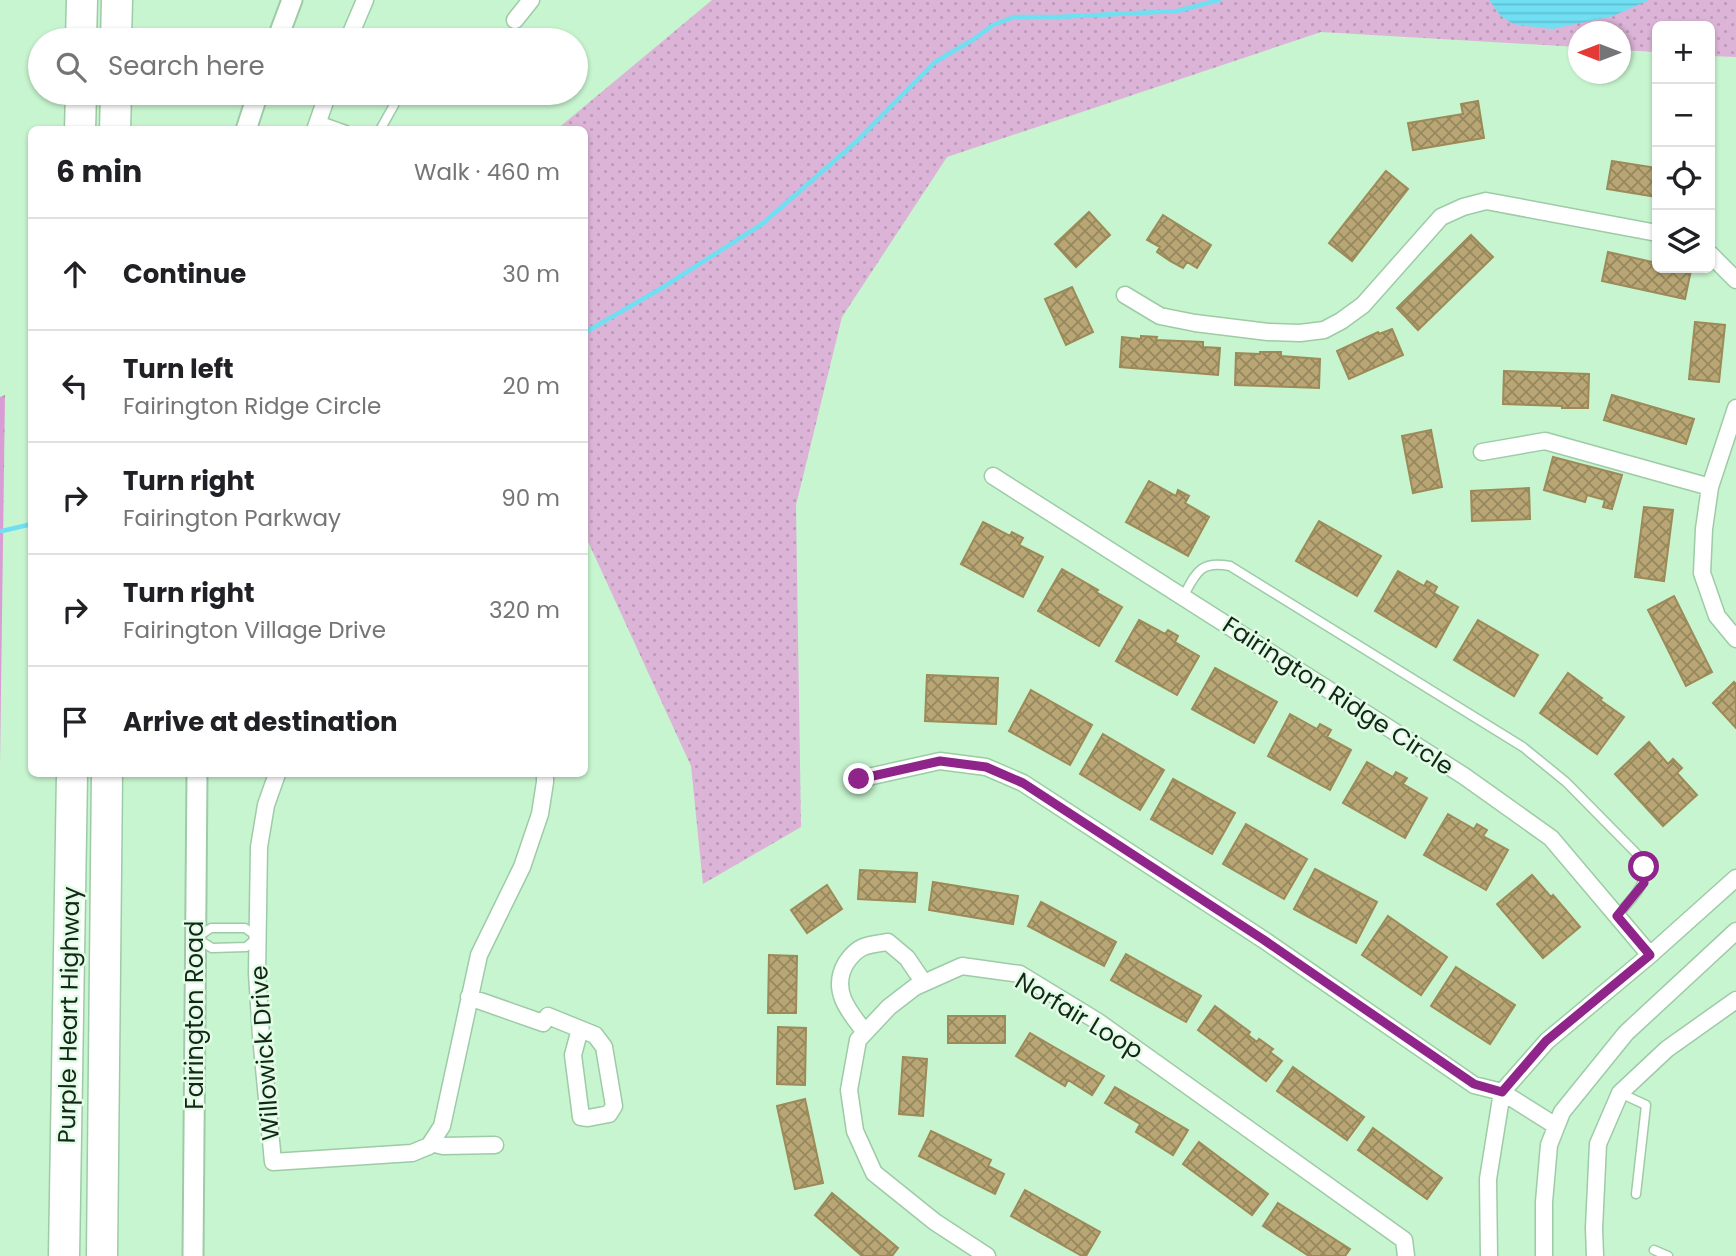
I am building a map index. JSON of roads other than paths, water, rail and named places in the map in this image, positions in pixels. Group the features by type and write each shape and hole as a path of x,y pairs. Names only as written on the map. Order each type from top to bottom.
{"highway":[{"path":"81,28 82,0"},
{"path":"116,28 117,0"},
{"path":"80,105 80,126"},
{"path":"115,126 116,105"},
{"name":"Purple Heart Highway","path":"64,1256 72,777"},
{"name":"Purple Heart Highway","path":"102,1256 107,777"}],"street":[{"path":"282,28 292,0"},
{"path":"353,28 365,0"},
{"path":"515,20 531,0"},
{"path":"247,126 254,105"},
{"path":"317,125 324,105"},
{"path":"1125,295 1160,316 1268,332 1300,333 1324,330 1363,305 1441,217 1462,207 1486,201 1652,232"},
{"path":"1715,258 1736,280"},
{"path":"1736,408 1710,487 1702,573 1717,617 1736,639"},
{"path":"1482,452 1545,440 1710,487"},
{"name":"Fairington Ridge Circle","path":"993,476 1464,776 1551,838 1650,955"},
{"path":"859,779 940,761 986,767 1023,783 1264,940 1474,1084 1502,1092 1556,1126"},
{"name":"Fairington Road","path":"193,1256 197,777"},
{"name":"Willowick Drive","path":"276,777 266,805 259,847 257,973 273,1162 412,1153 431,1143"},
{"path":"495,1145 443,1146 431,1143 442,1126 479,955 522,867 540,814 545,777"},
{"path":"1489,1256 1488,1179 1502,1092 1546,1041 1650,955 1736,878"},
{"path":"1544,1256 1544,1202 1549,1144 1562,1112 1626,1033 1736,931"},
{"path":"865,1032 848,1010 839,987 841,972 854,951 868,944 888,942 907,958 924,983"},
{"name":"Norfair Loop","path":"987,1256 935,1222 874,1173 855,1131 849,1090 858,1040 865,1032 889,1007 915,987 962,966 1020,974 1097,1021 1404,1240 1406,1256"},
{"path":"469,997 543,1023 548,1016 595,1035 604,1047 614,1106 609,1114 581,1117 573,1055 580,1029"},
{"path":"1595,1256 1598,1144 1620,1093 1667,1049 1736,1000"}],"lane":[{"path":"382,126 394,105"},
{"path":"1183,597 1203,566 1216,563 1230,566 1523,747 1566,782 1638,855 1644,867 1644,883 1617,916"},
{"path":"211,928 245,928 258,937 246,947 212,948 196,938 211,928"},
{"path":"1620,1093 1646,1105 1636,1194"},
{"path":"1654,1250 1668,1256"}],"water":[{"path":"1489,0 1649,0 1613,16 1590,21 1568,21 1568,26 1552,29 1513,24 1501,16"}],"waterway":[{"path":"588,331 762,224 857,141 935,62 993,25 1014,17 1177,11 1219,0"},
{"path":"2,531 28,525"}]}
